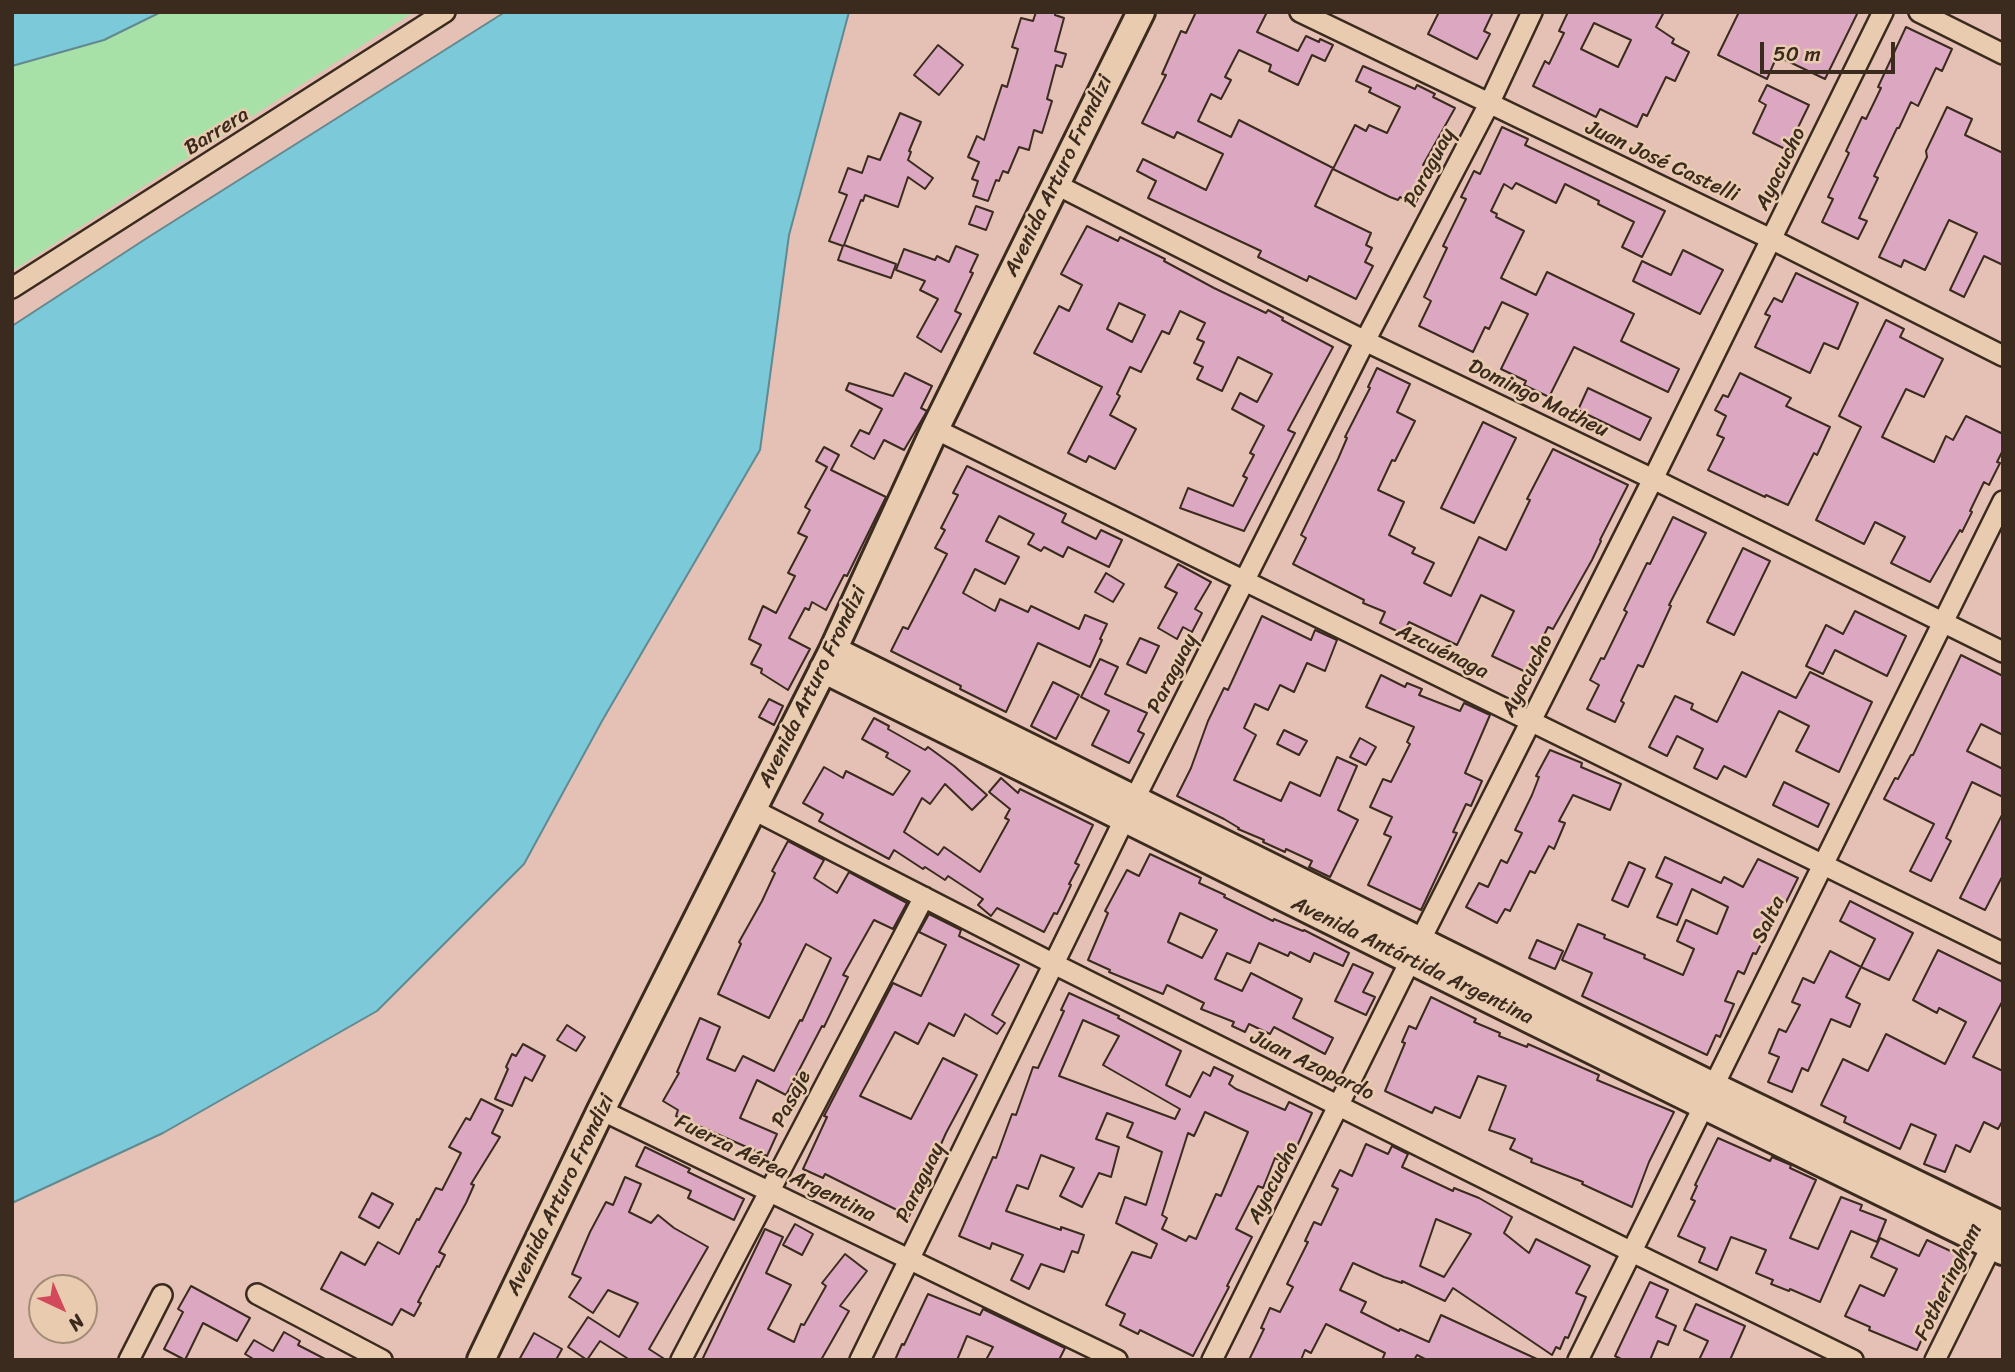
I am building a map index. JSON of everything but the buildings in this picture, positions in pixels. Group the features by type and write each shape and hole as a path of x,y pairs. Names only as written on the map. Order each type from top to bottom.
{"main road":[{"name":"Avenida Arturo Frondizi","path":"481,1360 601,1110 828,660 935,429 1141,12"},
{"name":"Avenida Antártida Argentina","path":"828,660 1708,1096 2000,1234"}],"street":[{"name":"Barrera","path":"12,288 445,12"},
{"name":"Juan José Castelli","path":"1300,12 1771,239 2003,356"},
{"name":"Paraguay","path":"860,1360 1130,809 1365,341 1489,104 1532,12"},
{"name":"Ayacucho","path":"1212,1360 1884,12"},
{"path":"1920,12 2003,54"},
{"name":"Domingo Matheu","path":"1055,184 1365,341 1653,479 2003,652"},
{"name":"Azcuénaga","path":"935,429 2003,953"},
{"name":"Salta","path":"1577,1360 2003,501"},
{"name":"Juan Azopardo","path":"752,809 1054,964 1853,1360"},
{"name":"Pasaje","path":"681,1360 924,897"},
{"name":"Fuerza Aérea Argentina","path":"601,1110 1117,1360"},
{"name":"Fotheringham","path":"1935,1360 2000,1234"},
{"path":"257,1294 382,1360"},
{"path":"130,1360 162,1295"}],"green space":[{"path":"161,12 414,12 12,271 12,66 104,40"}],"water":[{"path":"12,12 161,12 104,40 12,66"},
{"path":"505,12 849,12 789,235 760,450 602,721 524,864 377,1011 163,1133 12,1203 12,326"}]}
